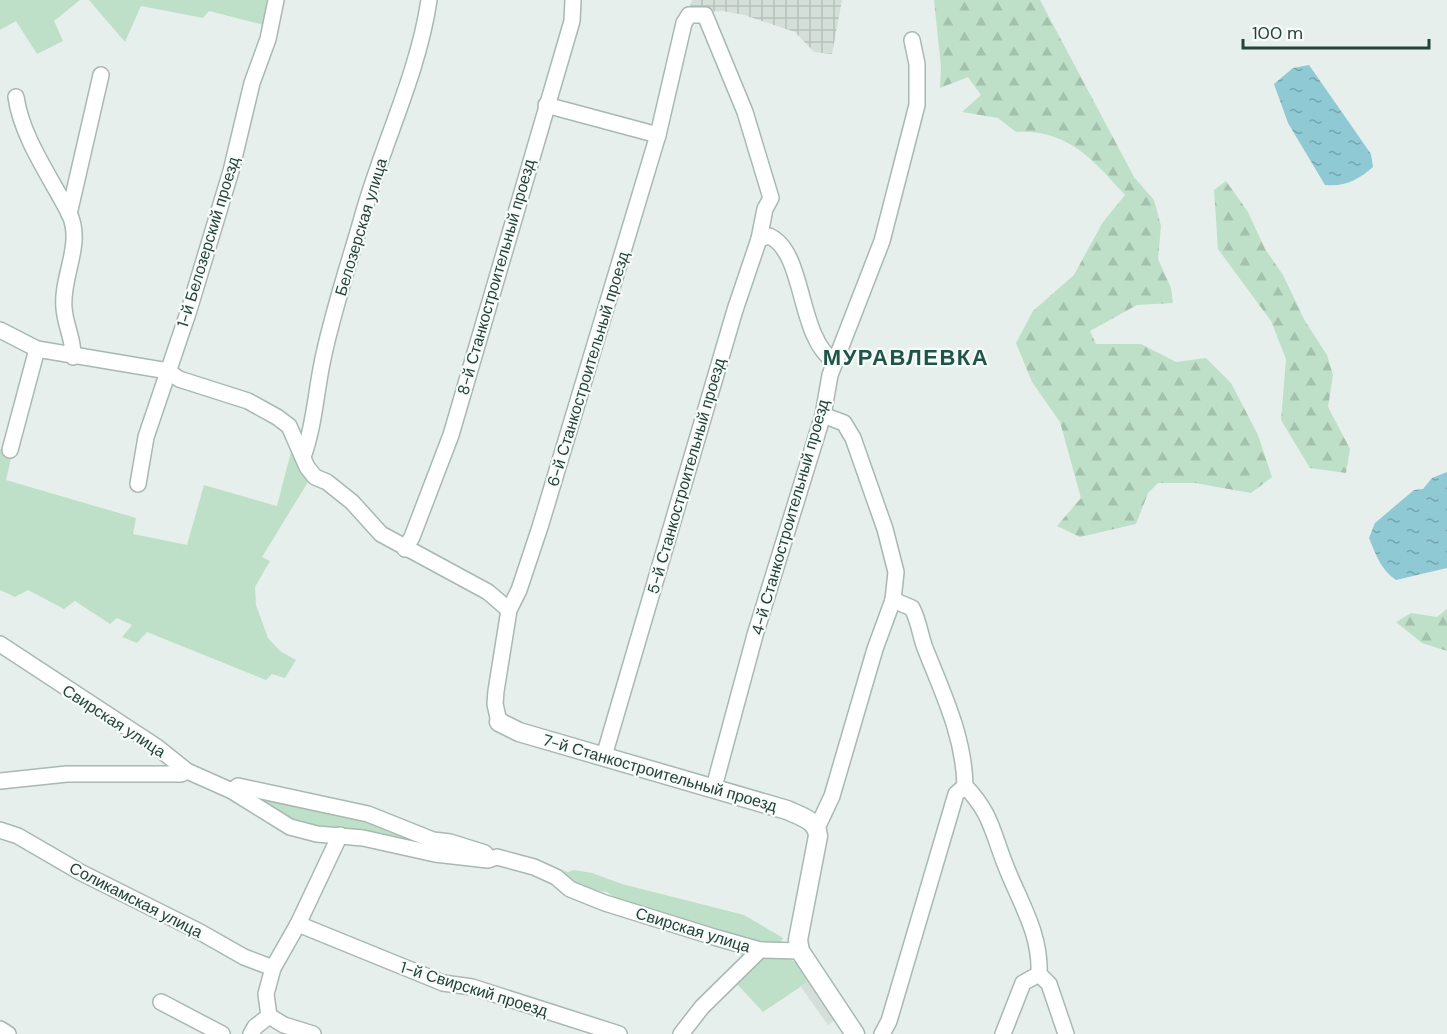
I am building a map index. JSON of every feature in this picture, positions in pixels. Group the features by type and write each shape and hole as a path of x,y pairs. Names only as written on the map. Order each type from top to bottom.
{"street":[{"name":"1-й Белозерский проезд","path":"138,484 146,437 231,171 252,83 268,39 276,0"},
{"name":"Белозерская улица","path":"303,457 314,420 315,395 327,340 363,214 406,91 429,0"},
{"name":"8-й Станкостроительный проезд","path":"405,549 412,537 451,435 572,21 573,0"},
{"name":"6-й Станкостроительный проезд","path":"499,722 496,697 509,609 519,590 540,527 658,135 684,23 689,15 705,15 710,24 718,51 745,112 771,198"},
{"name":"4-й Станкостроительный проезд","path":"714,788 755,635 823,415 835,362 844,345 882,241 917,105 917,64 912,40"},
{"path":"69,214 101,75"},
{"path":"16,97 19,116 69,214 75,246 65,280 63,307 74,346 73,357"},
{"path":"546,105 658,135"},
{"name":"5-й Станкостроительный проезд","path":"604,756 735,310 759,239 765,209 771,198"},
{"path":"759,239 769,236 784,247 801,291 803,307 823,355 835,362"},
{"path":"0,330 38,349 73,357 168,371 179,379 248,401 289,426 315,477 327,482 352,502 381,534 405,549 471,582 509,609"},
{"path":"10,450 38,349"},
{"path":"823,415 844,423 853,438 885,530 894,562 896,585 832,796 818,828 817,849 798,931 800,951 855,1034"},
{"path":"893,600 912,609 916,615 923,643 956,726 965,763 965,786 979,800 993,825 1005,864 1035,936 1040,958 1040,974 1049,984 1066,1034"},
{"name":"Свирская улица","path":"0,644 157,747 187,771 232,790 290,827 317,834 340,835 435,854 488,860 497,857"},
{"name":"7-й Станкостроительный проезд","path":"499,722 519,732 787,810 818,828"},
{"path":"0,781 67,774 182,774 187,771"},
{"name":"Свирская улица","path":"232,790 238,786 288,799 368,814 433,840 450,842 534,867 556,877 570,889 605,903 760,950 800,951"},
{"path":"882,1034 889,1021 956,794 965,786"},
{"name":"Соликамская улица","path":"0,830 18,836 80,872 244,957 273,968"},
{"path":"269,1016 266,994 273,968 298,924 340,835"},
{"name":"1-й Свирский проезд","path":"298,924 443,983 472,987 619,1034"},
{"path":"686,1032 702,1007 760,950"},
{"path":"1003,1034 1023,984 1040,974"},
{"path":"161,1002 222,1034"},
{"path":"251,1034 269,1016"},
{"path":"269,1016 284,1025 313,1034"},
{"path":"0,1029 8,1034"}],"shaded area":[{"path":"692,0 842,0 832,54 814,52 795,32 744,15 689,9"},
{"path":"812,979 835,1020 828,1025 801,987"}],"green space":[{"path":"0,0 80,0 54,21 63,41 37,54 16,21 0,30"},
{"path":"89,0 281,0 275,28 209,11 203,18 141,6 125,42"},
{"path":"934,0 1040,0 1134,177 1154,200 1161,226 1158,259 1171,288 1173,303 1137,305 1090,331 1096,344 1141,344 1176,362 1206,358 1231,383 1258,435 1272,477 1251,493 1195,483 1158,483 1148,493 1136,524 1080,537 1057,526 1081,498 1060,422 1032,382 1016,343 1033,311 1074,275 1103,222 1125,195 1090,159 1065,141 1034,132 1016,132 998,118 962,112 981,95 968,77 940,88 941,67"},
{"path":"1226,181 1248,212 1265,249 1283,275 1305,321 1327,355 1333,375 1328,407 1350,449 1346,473 1310,468 1281,420 1286,359 1271,321 1218,249 1214,190"},
{"path":"292,448 308,482 262,557 270,561 255,587 256,605 268,638 280,651 296,660 285,678 272,674 266,680 147,632 137,643 122,637 132,625 117,618 110,624 75,601 64,609 28,590 15,597 0,590 0,449 12,454 6,480 136,518 133,534 187,545 204,485 277,506"},
{"path":"1447,609 1447,651 1422,643 1396,622 1411,613 1437,617"},
{"path":"252,793 298,808 346,812 483,857 295,825 261,806"},
{"path":"518,855 568,872 574,870 592,873 622,884 744,915 783,938 777,947 624,904 607,892 584,889 508,857"},
{"path":"761,955 790,959 812,979 763,1012 735,982"}],"water":[{"path":"1309,65 1371,154 1373,167 1362,176 1345,184 1325,185 1288,123 1274,84 1293,68"},
{"path":"1447,472 1447,568 1396,580 1383,567 1369,538 1375,523 1414,490 1423,489 1432,478"}],"district":[{"name":"МУРАВЛЕВКА","path":"906,357"}]}
